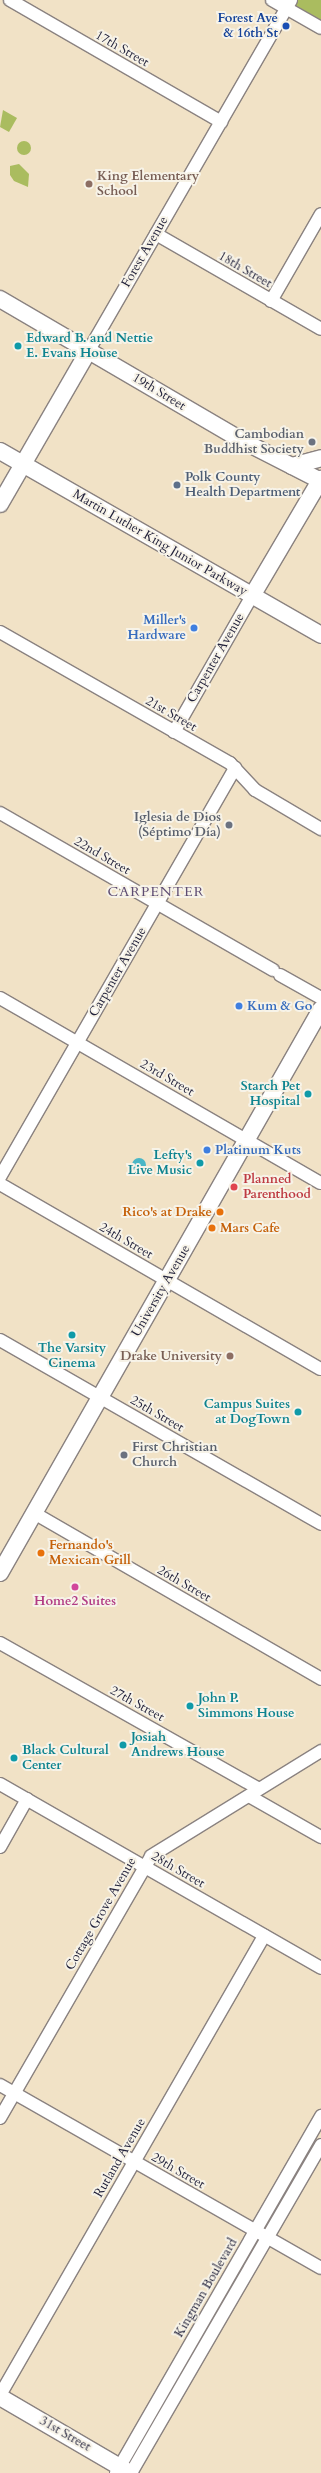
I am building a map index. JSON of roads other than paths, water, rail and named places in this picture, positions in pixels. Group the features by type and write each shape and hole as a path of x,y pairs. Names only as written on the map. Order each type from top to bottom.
{"main road":[{"name":"19th Street","path":"0,299 292,466 321,480"},
{"name":"Forest Avenue","path":"0,504 89,350"},
{"name":"Martin Luther King Junior Parkway","path":"0,450 321,635"},
{"path":"292,466 321,458"},
{"name":"Carpenter Avenue","path":"252,596 321,480"},
{"name":"University Avenue","path":"0,1573 321,1009"},
{"name":"31st Street","path":"0,2396 124,2471"}],"street":[{"name":"17th Street","path":"10,0 220,122"},
{"path":"272,0 288,4 321,28"},
{"name":"Forest Avenue","path":"89,350 288,4"},
{"path":"271,301 321,214"},
{"name":"18th Street","path":"156,234 321,330"},
{"name":"Carpenter Avenue","path":"174,732 252,596"},
{"name":"21st Street","path":"0,632 235,768 255,790 321,829"},
{"name":"Carpenter Avenue","path":"0,1177 235,768"},
{"name":"22nd Street","path":"0,813 321,998"},
{"name":"23rd Street","path":"0,998 321,1183"},
{"name":"24th Street","path":"0,1184 321,1369"},
{"name":"25th Street","path":"0,1340 321,1524"},
{"name":"26th Street","path":"34,1513 321,1679"},
{"name":"27th Street","path":"0,1643 254,1793 321,1837"},
{"name":"Cottage Grove Avenue","path":"0,2118 151,1856 321,1751"},
{"name":"28th Street","path":"0,1784 321,1968"},
{"path":"0,1846 27,1800"},
{"name":"Rutland Avenue","path":"0,2396 264,1936"},
{"name":"29th Street","path":"0,2085 321,2268"},
{"name":"Kingman Boulevard","path":"124,2471 255,2231 321,2116"},
{"path":"124,2471 267,2238 321,2145"}],"water":[{"path":"139,1158 144,1160 146,1165 144,1170 139,1172 134,1170 132,1165 134,1160"}],"place":[{"name":"Forest Ave & 16th St","path":"286,26"},
{"name":"King Elementary School","path":"89,184"},
{"name":"Edward B. and Nettie E. Evans House","path":"18,346"},
{"name":"Cambodian Buddhist Society","path":"312,442"},
{"name":"Polk County Health Department","path":"177,485"},
{"name":"Miller's Hardware","path":"194,628"},
{"name":"Iglesia de Dios (Séptimo Día)","path":"229,825"},
{"name":"Kum & Go","path":"239,1006"},
{"name":"Starch Pet Hospital","path":"308,1094"},
{"name":"Platinum Kuts","path":"207,1150"},
{"name":"Lefty's Live Music","path":"200,1163"},
{"name":"Planned Parenthood","path":"234,1187"},
{"name":"Rico's at Drake","path":"220,1212"},
{"name":"Mars Cafe","path":"212,1228"},
{"name":"The Varsity Cinema","path":"72,1335"},
{"name":"Drake University","path":"230,1356"},
{"name":"Campus Suites at DogTown","path":"298,1412"},
{"name":"First Christian Church","path":"124,1455"},
{"name":"Fernando's Mexican Grill","path":"41,1553"},
{"name":"Home2 Suites","path":"75,1587"},
{"name":"John P. Simmons House","path":"190,1706"},
{"name":"Josiah Andrews House","path":"123,1745"},
{"name":"Black Cultural Center","path":"14,1758"}],"district":[{"name":"CARPENTER","path":"156,892"}]}
